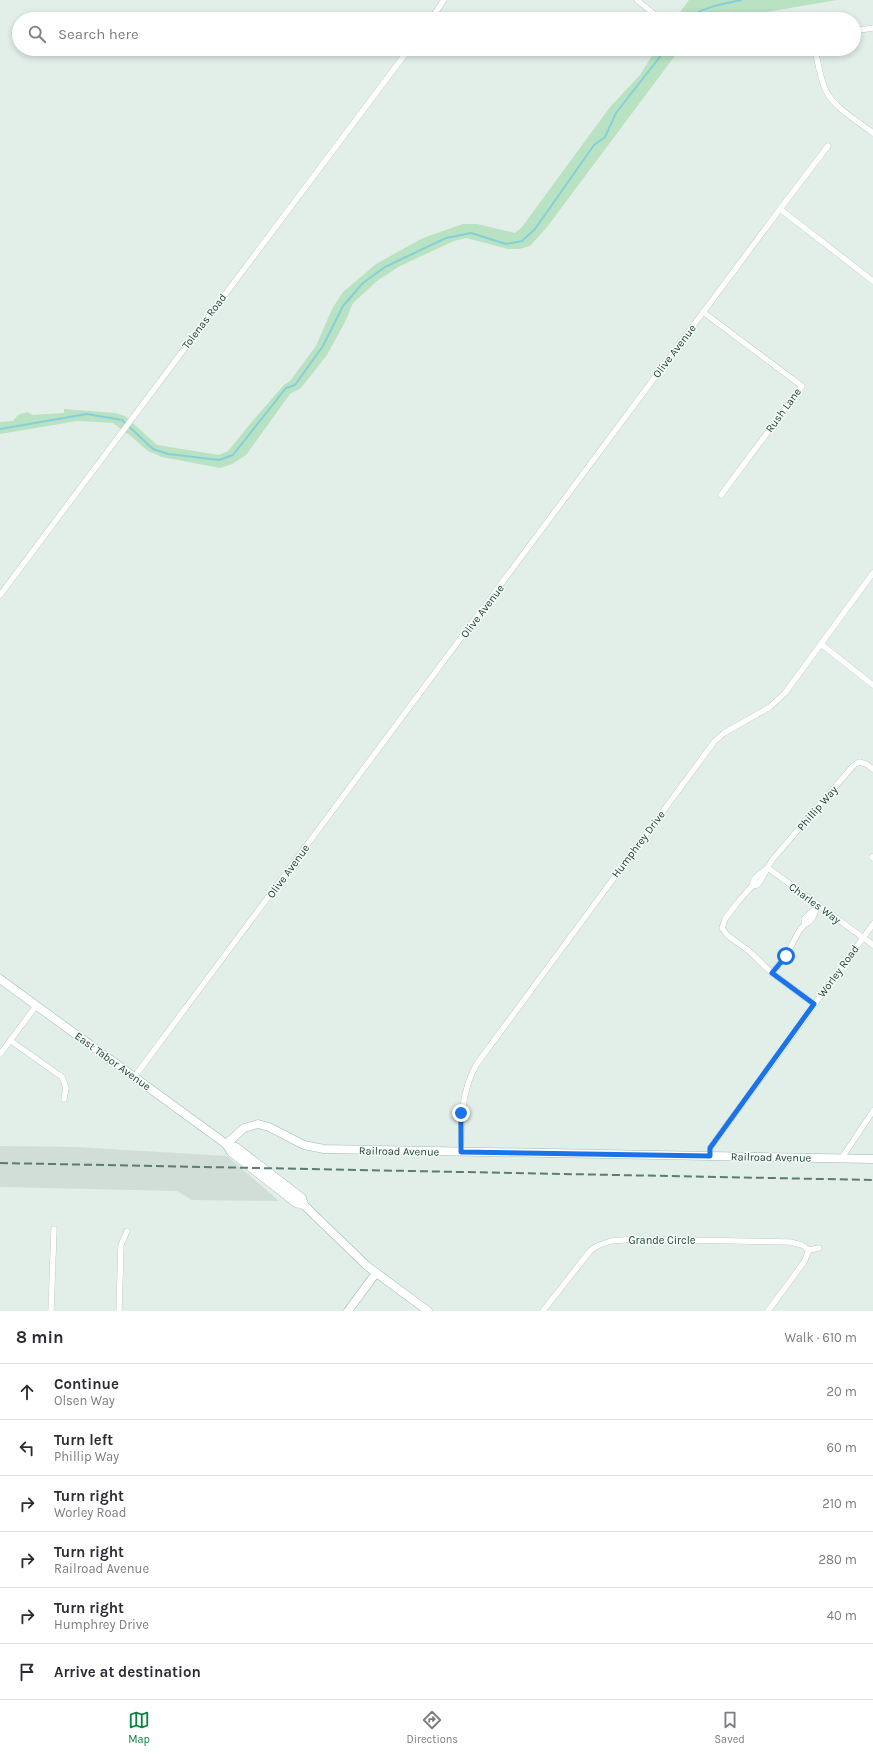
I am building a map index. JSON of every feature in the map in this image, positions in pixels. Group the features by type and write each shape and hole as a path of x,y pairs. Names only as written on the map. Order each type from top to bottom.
{"main road":[{"name":"East Tabor Avenue","path":"0,980 135,1076 226,1144 231,1152 296,1203 304,1205 376,1273 428,1311"},
{"name":"Railroad Avenue","path":"226,1144 244,1128 258,1124 269,1127 312,1148 873,1159"},
{"path":"348,1311 376,1273"}],"street":[{"path":"436,12 444,0"},
{"path":"637,0 652,12"},
{"path":"861,30 873,28"},
{"name":"Tolenas Road","path":"0,595 404,56"},
{"path":"817,56 822,81 827,93 843,110 873,133"},
{"name":"Olive Avenue","path":"135,1076 780,208 828,146"},
{"path":"780,208 873,281"},
{"name":"Rush Lane","path":"703,312 802,386 721,495"},
{"name":"Humphrey Drive","path":"461,1152 461,1113 469,1077 476,1065 714,742 724,733 770,707 785,693 873,574"},
{"path":"821,644 873,685"},
{"name":"Phillip Way","path":"814,1004 772,973 749,951 727,935 722,928 725,919 752,886 757,885 772,860 852,766 859,762 866,764 873,769"},
{"name":"Charles Way","path":"768,868 873,944"},
{"path":"772,973 786,956 805,924 813,917 818,905"},
{"name":"Worley Road","path":"710,1156 710,1148 873,924"},
{"path":"0,1054 36,1006"},
{"path":"10,1041 62,1077 66,1088 64,1100"},
{"path":"841,1159 873,1111"},
{"path":"51,1311 54,1229"},
{"path":"119,1311 121,1245 127,1231"},
{"name":"Grande Circle","path":"543,1311 590,1251 597,1246 611,1241 636,1239 790,1242 802,1244 810,1250"},
{"path":"768,1311 804,1262 810,1250 819,1248"}],"shaded area":[{"path":"0,1146 76,1147 227,1156 279,1201 192,1200 177,1191 0,1187"}],"green space":[{"path":"689,0 837,0 767,12 680,12"},
{"path":"652,56 675,56 547,227 530,246 519,249 508,249 466,238 454,241 400,266 377,281 353,303 346,320 327,355 301,388 290,394 246,455 232,464 220,468 162,457 148,451 113,423 77,421 0,434 0,422 13,421 18,415 27,412 32,415 64,413 64,409 115,413 125,416 157,445 219,455 228,451 284,385 290,381 316,346 332,309 343,292 376,264 423,238 463,224 477,224 515,233 522,227 610,107 640,75"}],"waterway":[{"path":"699,12 721,4 741,0"},
{"path":"0,429 87,414 122,420 153,449 168,454 219,460 233,455 286,388 295,385 323,346 343,306 363,283 385,267 446,238 471,233 506,244 522,241 535,229 594,145 605,137 616,113 661,56"}],"railway":[{"path":"0,1163 873,1180"}],"route":[{"path":"461,1113 461,1152 710,1156 710,1148 814,1004 772,973 786,956"}]}
